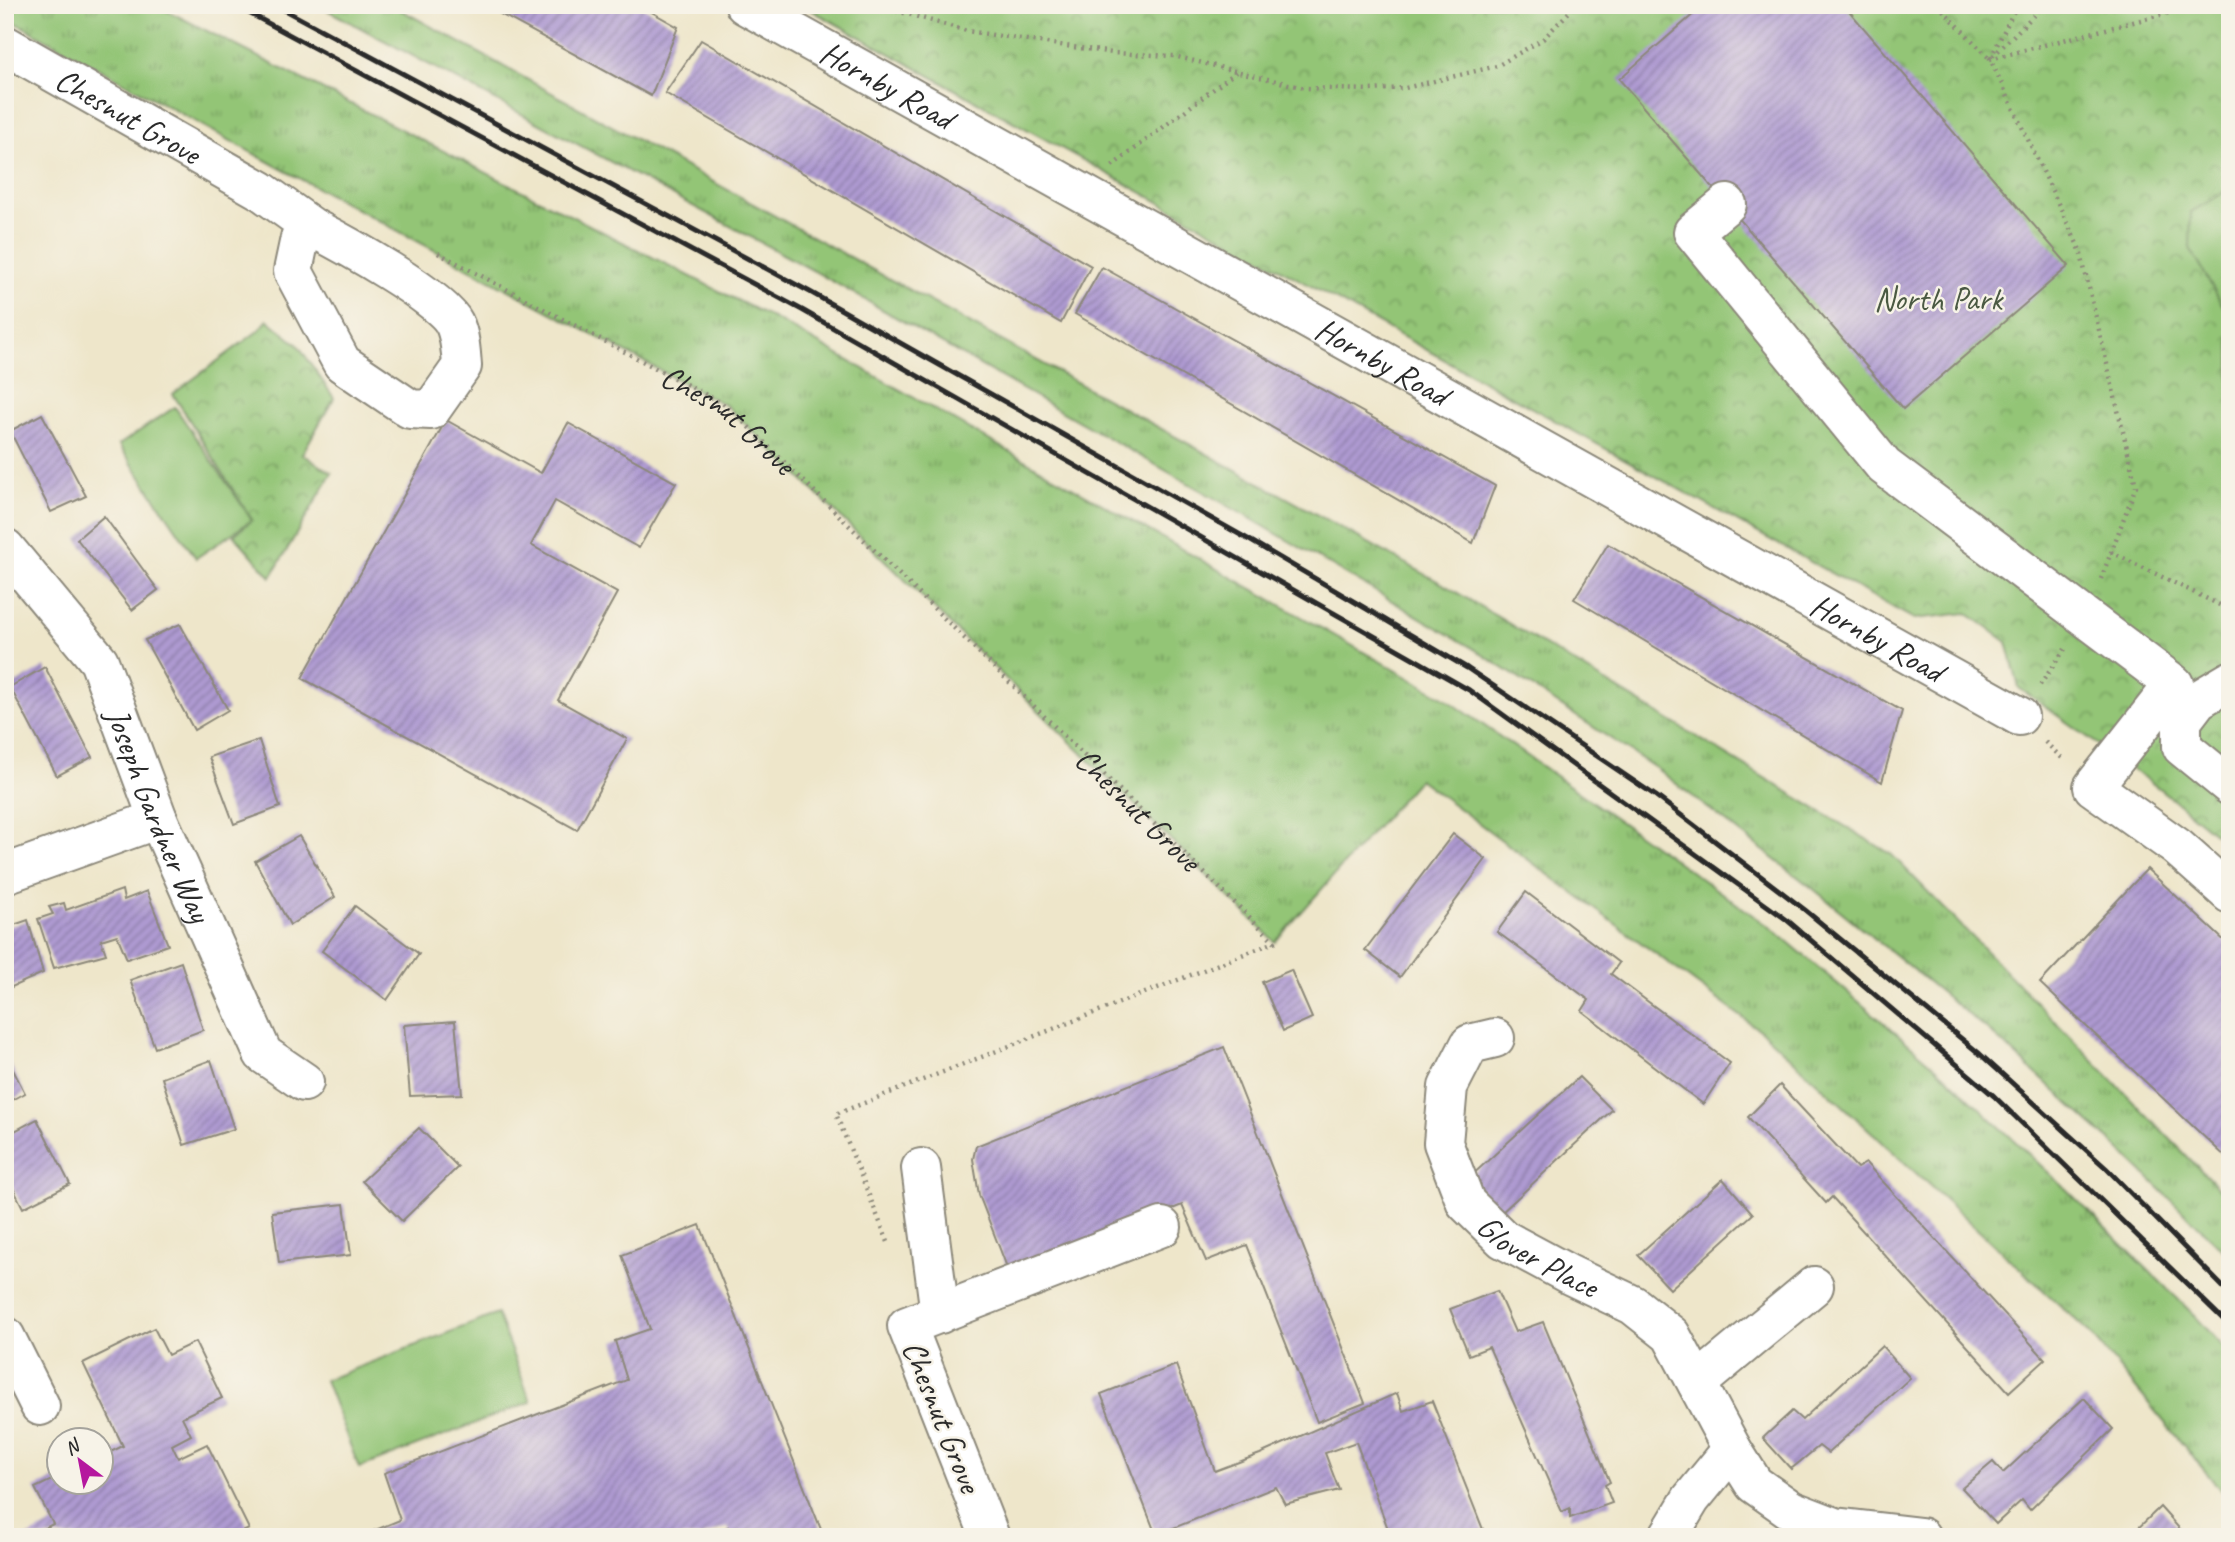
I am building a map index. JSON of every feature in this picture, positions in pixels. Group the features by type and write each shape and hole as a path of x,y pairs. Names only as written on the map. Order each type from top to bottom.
{"street":[{"name":"Hornby Road","path":"745,5 2019,716"},
{"name":"Chesnut Grove","path":"5,45 260,190 313,228 348,246 433,301 453,321 462,366 431,410 410,409 342,363 293,271 300,238 313,228"},
{"path":"1727,204 1693,232 1884,466 2174,684 2093,787 2177,847 2230,894"},
{"name":"Joseph Gardner Way","path":"5,548 99,661 158,819 263,1054 304,1082"},
{"path":"2230,681 2198,700 2182,721 2182,747 2230,786"},
{"path":"5,874 158,819"},
{"name":"Glover Place","path":"1495,1038 1470,1044 1447,1087 1443,1143 1466,1203 1503,1239 1633,1305 1671,1335 1732,1449 1754,1484 1791,1510 1835,1527 1921,1537"},
{"name":"Chesnut Grove","path":"922,1168 924,1320 990,1537"},
{"path":"924,1320 1162,1227"},
{"path":"1697,1383 1814,1286"},
{"path":"5,1336 40,1406"},
{"path":"1668,1537 1690,1499 1732,1449"}],"path":[{"path":"876,5 967,31 1113,53 1174,56 1305,88 1370,90 1405,88 1497,66 1543,39 1576,5"},
{"path":"1938,5 1990,59 2080,250 2136,486 2087,618 2019,716 2093,787"},
{"path":"1990,59 2017,5"},
{"path":"1990,59 2043,5"},
{"path":"1990,59 2199,5"},
{"path":"1104,172 1237,71"},
{"name":"Chesnut Grove","path":"435,251 727,406 1275,942 836,1114 893,1254"},
{"path":"2111,552 2230,610"}],"green space":[{"path":"5,5 156,5 780,322 1445,698 1774,930 1937,1068 2067,1190 2195,1316 2230,1354 2230,1501 2090,1333 1766,1035 1419,779 1275,942 727,406 278,167 5,17"},
{"path":"318,5 392,5 1443,584 1891,854 2230,1200 2230,1257 2117,1147 1990,1032 1811,887 1657,769 1474,649 1253,520 814,271"},
{"name":"North Park","path":"802,5 2230,5 2230,846 2160,789 2019,688 2007,642 1967,613 1914,619"},
{"path":"2230,189 2230,318 2190,248 2191,212"},
{"path":"268,320 298,345 334,398 302,454 332,473 271,577 234,535 252,520 173,394 258,331"},
{"path":"175,407 252,520 196,558 119,445"},
{"path":"497,1314 531,1402 359,1468 325,1380"}],"building":[{"path":"484,5 639,5 678,27 651,96"},
{"path":"1704,5 1844,5 2069,266 1903,409 1619,79"},
{"path":"701,40 1091,266 1061,323 665,93"},
{"path":"1102,267 1495,486 1473,543 1075,314"},
{"path":"42,414 86,496 51,512 10,431"},
{"path":"446,420 541,473 568,423 676,483 639,548 555,501 531,545 617,593 558,700 627,739 577,830 302,678"},
{"path":"104,516 158,590 132,610 77,539"},
{"path":"1608,544 1902,711 1882,782 1574,599"},
{"path":"180,624 228,710 194,730 145,640"},
{"path":"45,667 92,757 57,776 10,687"},
{"path":"259,740 280,807 234,824 209,757"},
{"path":"1453,834 1486,859 1400,977 1365,950"},
{"path":"299,836 335,897 290,925 255,861"},
{"path":"2147,869 2230,946 2230,1161 2040,983"},
{"path":"122,890 124,900 147,891 168,945 127,959 117,935 101,940 106,954 54,968 38,919 53,914 49,907 64,903 66,910"},
{"path":"1526,892 1619,963 1611,974 1730,1063 1703,1104 1582,1011 1589,1000 1497,932"},
{"path":"355,906 419,954 387,1000 322,951"},
{"path":"28,920 43,973 5,990 5,922 8,927"},
{"path":"181,962 203,1030 155,1048 130,980"},
{"path":"1291,970 1312,1018 1283,1031 1262,982"},
{"path":"455,1021 462,1094 410,1096 404,1025"},
{"path":"1224,1047 1365,1403 1317,1422 1247,1245 1206,1261 1182,1205 1010,1275 979,1195 973,1159 976,1146"},
{"path":"5,1054 25,1093 5,1104"},
{"path":"211,1060 234,1129 184,1145 162,1078"},
{"path":"1579,1077 1612,1110 1500,1214 1470,1177"},
{"path":"1780,1085 1857,1168 1866,1163 2045,1359 2009,1392 1832,1197 1826,1203 1748,1117"},
{"path":"37,1119 70,1184 23,1208 5,1172 5,1136"},
{"path":"419,1128 458,1167 402,1221 362,1181"},
{"path":"1723,1179 1753,1214 1670,1289 1638,1255"},
{"path":"344,1204 351,1255 279,1263 272,1212"},
{"path":"700,1225 824,1537 731,1537 728,1527 700,1537 369,1537 368,1533 400,1520 384,1473 627,1380 615,1341 650,1329 622,1255"},
{"path":"1497,1291 1515,1332 1543,1322 1610,1482 1605,1485 1612,1503 1570,1518 1570,1508 1562,1512 1489,1347 1469,1355 1450,1309"},
{"path":"154,1328 168,1355 195,1342 222,1398 182,1417 191,1435 172,1445 178,1458 207,1444 249,1529 232,1537 27,1537 53,1524 35,1488 46,1483 46,1496 116,1496 116,1449 123,1446 116,1426 113,1426 83,1363"},
{"path":"1882,1346 1910,1378 1828,1453 1819,1446 1791,1469 1763,1438 1792,1411 1802,1420"},
{"path":"1176,1365 1215,1471 1260,1454 1397,1393 1403,1411 1432,1401 1486,1537 1391,1537 1356,1442 1325,1453 1339,1490 1285,1504 1276,1487 1156,1535 1101,1394"},
{"path":"2084,1398 2113,1429 2030,1510 2022,1500 1996,1524 1962,1488 1993,1462 2003,1473"},
{"path":"2160,1507 2187,1537 2129,1537"}],"railway":[{"path":"234,5 802,310 1469,690 1787,920 1994,1096 2230,1326"},
{"path":"275,5 810,292 1246,538 1467,668 1656,796 1805,910 1980,1054 2106,1168 2230,1294"}]}
